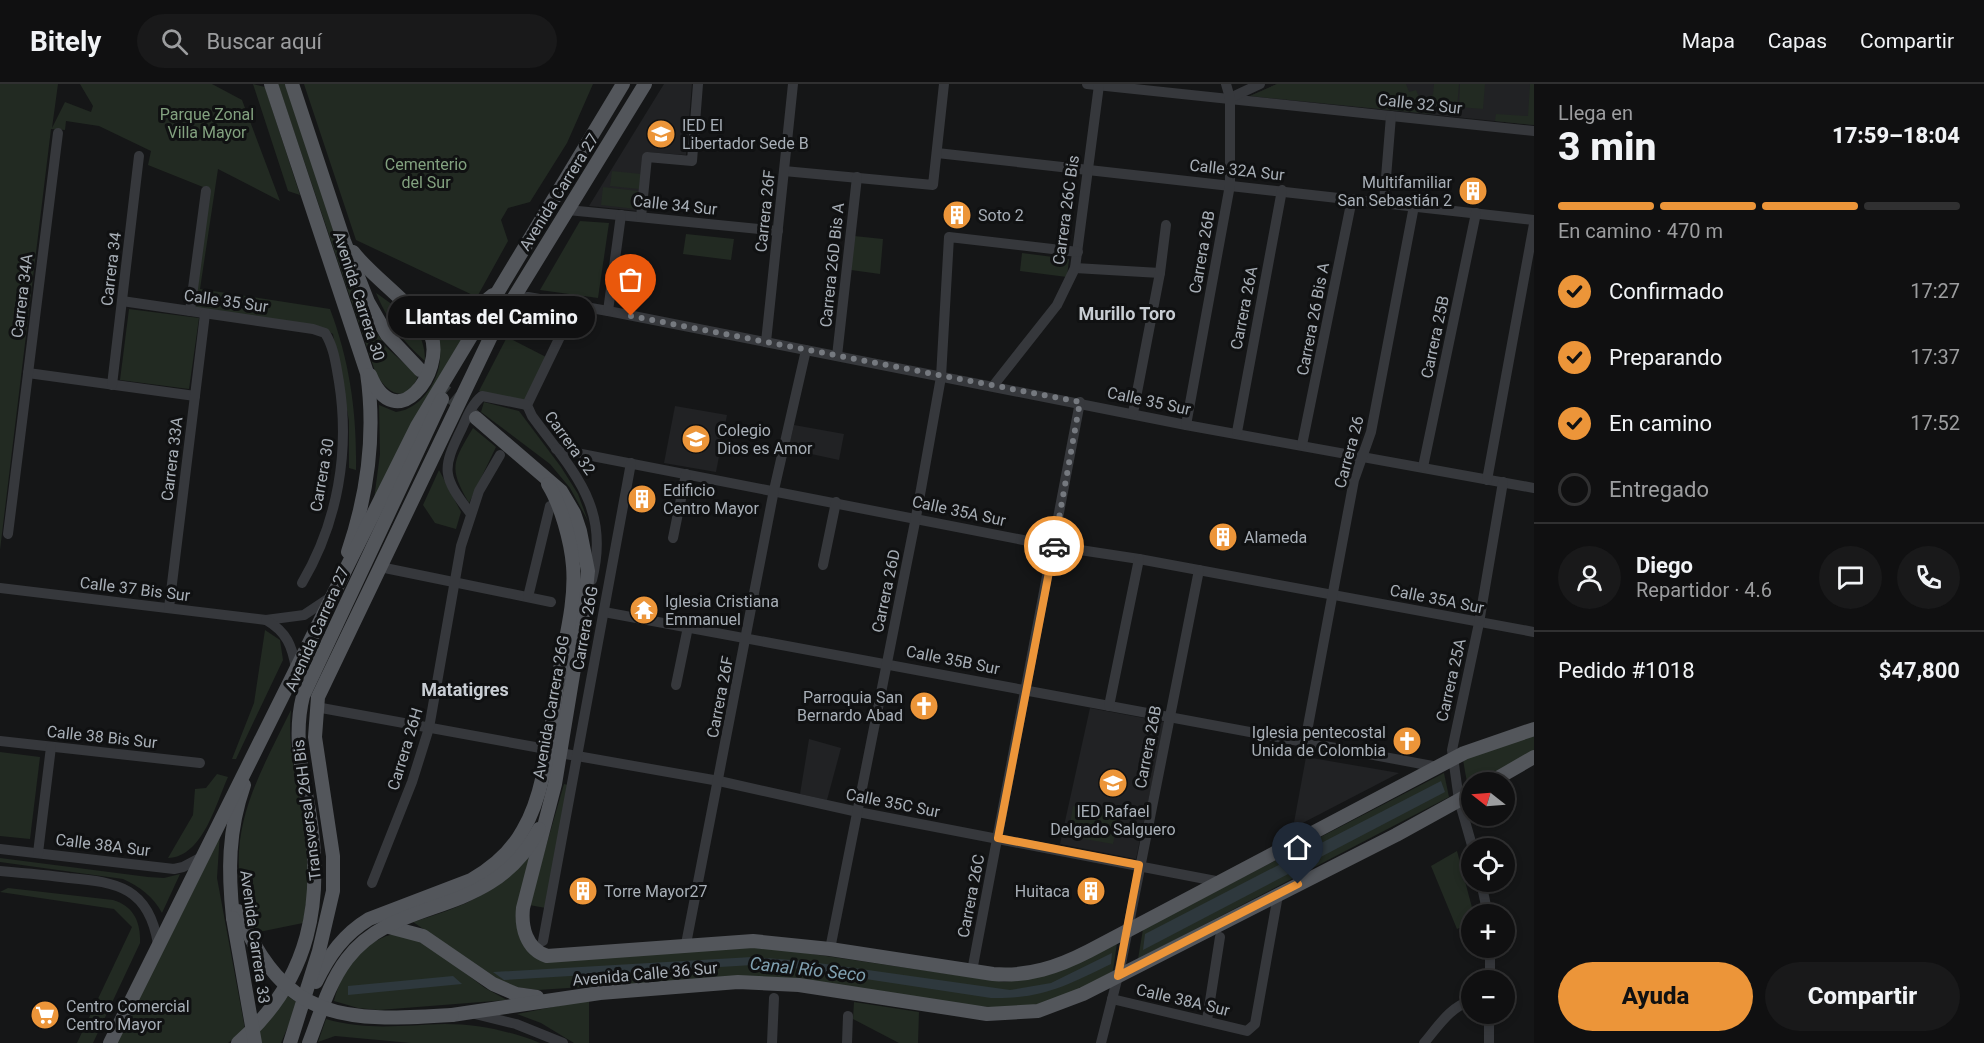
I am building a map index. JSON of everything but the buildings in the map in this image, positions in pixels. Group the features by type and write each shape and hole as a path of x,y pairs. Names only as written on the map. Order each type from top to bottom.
{"main road":[{"name":"Avenida Carrera 30","path":"270,84 362,354 371,414 369,469 361,513 335,593"},
{"name":"Avenida Carrera 30","path":"292,84 344,241 378,320 394,343 420,370"},
{"name":"Avenida Carrera 27","path":"110,1043 200,858 417,426 623,84"},
{"name":"Avenida Carrera 27","path":"316,706 323,685 480,358 510,302 645,84"},
{"path":"344,241 358,259 429,330 434,345 430,368 415,394 401,402 384,397 372,380 362,354"},
{"path":"408,308 431,318 447,321 467,314 499,289"},
{"name":"Avenida Carrera 27","path":"238,1043 269,1010 290,978 304,945 312,914 316,859 297,734 303,696 472,336"},
{"name":"Avenida Carrera 26G","path":"476,418 561,491 574,513 588,571 585,608 560,753 522,916 528,941 542,947"},
{"name":"Avenida Carrera 26G","path":"301,1014 332,954 356,927 383,913 471,880 497,862 522,832 536,801 571,603 573,569 557,503 539,471"},
{"name":"Transversal 26H Bis","path":"301,1014 330,910 334,873 315,737 316,706"},
{"name":"Avenida Calle 36 Sur","path":"542,947 557,956 753,940 1005,975 1042,970 1126,936 1221,882 1452,759 1495,740 1534,729"},
{"name":"Avenida Carrera 33","path":"229,887 228,852 233,820 263,733"},
{"path":"1508,772 1534,757"},
{"name":"Avenida Calle 36 Sur","path":"229,887 235,915 269,968 291,991 316,1005 348,1015 375,1018 459,1014 635,989 775,982 999,1015 1053,1007 1120,970 1278,894 1459,800"},
{"path":"309,1043 329,990 347,959 362,943 387,926 460,900 496,880 526,849 548,812"},
{"name":"Avenida Carrera 33","path":"235,915 255,1043"},
{"path":"387,926 423,936 493,984 516,994 552,999"},
{"path":"290,1043 301,1014"}],"street":[{"path":"640,217 648,157 692,162 698,84"},
{"name":"Carrera 26F","path":"766,342 793,84"},
{"path":"784,171 933,185 944,84"},
{"name":"Calle 32 Sur","path":"1087,84 1534,130"},
{"name":"Carrera 26B","path":"1186,425 1230,185 1230,98 1226,84"},
{"path":"1230,98 1260,84"},
{"name":"Carrera 26C Bis","path":"993,386 1057,305 1075,268 1099,85"},
{"path":"1384,202 1391,116"},
{"name":"Carrera 34A","path":"8,534 58,133"},
{"name":"Calle 32A Sur","path":"937,153 1087,168 1534,220"},
{"name":"Carrera 34","path":"112,385 139,156"},
{"name":"Carrera 26D Bis A","path":"837,356 856,177"},
{"name":"Carrera 26A","path":"1237,432 1282,190"},
{"path":"190,311 206,191"},
{"name":"Carrera 26 Bis A","path":"1302,445 1352,199"},
{"name":"Carrera 26","path":"1305,742 1335,595 1354,480 1371,432 1414,206"},
{"name":"Calle 34 Sur","path":"568,210 778,231"},
{"name":"Carrera 25B","path":"1423,467 1476,213"},
{"path":"608,311 621,215"},
{"path":"1487,480 1534,224"},
{"path":"1133,413 1160,273 1166,225"},
{"name":"Carrera 26D","path":"830,949 916,518 941,377 949,237 1078,252"},
{"path":"1075,268 1160,273"},
{"name":"Calle 35 Sur","path":"510,302 528,297 608,311 1080,402 1186,425 1237,432 1534,488"},
{"name":"Calle 35 Sur","path":"122,301 313,329 326,333"},
{"name":"Carrera 32","path":"580,306 570,314 527,405 589,497 596,526 594,572 585,608"},
{"name":"Carrera 33A","path":"169,608 205,314"},
{"name":"Carrera 30","path":"302,583 324,537 331,515 345,438 336,366 326,333"},
{"name":"Carrera 26F","path":"686,944 774,490 806,350"},
{"path":"28,373 195,396"},
{"path":"471,514 453,487 446,467 448,456 464,423 482,396 527,405"},
{"name":"Carrera 26C","path":"972,971 1080,402"},
{"name":"Calle 35A Sur","path":"556,449 1054,546 1139,559 1534,632"},
{"name":"Carrera 26H","path":"372,883 412,782 429,728 454,582 471,514 479,491 500,455"},
{"name":"Carrera 26G","path":"542,947 631,463"},
{"path":"673,538 686,474"},
{"name":"Carrera 25A","path":"1470,838 1459,800 1452,759 1453,738 1479,622 1503,482"},
{"path":"823,565 836,502"},
{"path":"528,597 550,506"},
{"path":"1109,706 1139,559"},
{"path":"380,567 551,602"},
{"name":"Carrera 26B","path":"1101,1043 1120,970 1199,570"},
{"name":"Calle 37 Bis Sur","path":"0,588 266,620 304,615 335,593"},
{"name":"Calle 35B Sur","path":"604,612 1438,767"},
{"path":"266,620 282,630 289,640 296,668"},
{"path":"676,685 688,627"},
{"path":"316,706 546,750"},
{"name":"Calle 38 Bis Sur","path":"0,741 200,763"},
{"path":"38,853 51,747"},
{"name":"Calle 35C Sur","path":"560,753 719,781 858,812 1221,882"},
{"name":"Calle 38A Sur","path":"0,849 174,869 200,858"},
{"path":"0,871 104,881 121,886 148,911 158,944"},
{"name":"Calle 38A Sur","path":"1113,999 1247,1031 1255,1024 1278,894"},
{"path":"1207,1020 1220,937"},
{"path":"772,1043 774,998"},
{"path":"1424,1043 1461,1004"},
{"path":"459,1014 516,1024 563,1043"},
{"path":"848,1016 848,1043"},
{"path":"1489,1024 1489,1043"}],"shaded area":[{"name":"IED El Libertador Sede B","path":"664,84 692,84 686,155 646,152 638,211 589,206"},
{"path":"1277,84 1534,84 1534,125 1250,96"},
{"name":"Colegio Dios es Amor","path":"675,406 727,415 716,472 664,463"},
{"path":"794,425 844,434 839,460 788,449"},
{"name":"IED Rafael Delgado Salguero","path":"1090,708 1165,722 1136,859 1060,844"},
{"path":"809,739 841,748 827,800 800,794"},
{"path":"1306,757 1399,773 1293,828"}],"green space":[{"name":"Parque Zonal Villa Mayor","path":"0,84 58,84 52,128 65,102 91,112 93,106 80,84 212,84 242,100 280,201 218,169 200,289 330,309 343,349 351,388 356,470 349,468 349,421 333,334 318,326 193,308 208,189 148,165 151,151 99,126 66,121 65,130 51,129 0,550"},
{"path":"253,84 265,87 300,195 288,191"},
{"path":"278,84 285,84 341,250 367,316 385,346 418,376 408,391 397,393 392,391 376,374"},
{"name":"Cementerio del Sur","path":"304,84 593,84 567,143 530,202 508,208 501,220 508,241 477,297 356,240"},
{"path":"1277,84 1406,84 1409,92 1416,90 1420,99 1433,95 1434,84 1459,84 1457,108 1432,106 1431,114 1250,96"},
{"path":"1460,84 1485,84 1483,109 1459,107"},
{"path":"1530,84 1534,84 1534,125 1495,121 1496,114 1528,116"},
{"path":"612,171 641,174 639,189 610,186"},
{"path":"603,187 638,191 636,209 601,205"},
{"path":"580,221 609,223 598,298 540,290"},
{"path":"686,234 734,239 731,260 683,254"},
{"path":"854,236 883,239 880,274 851,270"},
{"path":"1022,253 1069,259 1067,277 1020,271"},
{"path":"376,293 403,313 416,329 424,349 425,361 396,330"},
{"path":"129,309 199,318 189,389 120,380"},
{"path":"478,319 373,507 380,454 379,405 396,412 405,410 422,399 434,382 440,362 440,349 434,329 448,330"},
{"path":"507,337 546,357 524,402 479,391"},
{"path":"484,402 519,411 578,494 588,521 570,488 550,464 481,412"},
{"path":"473,428 496,447 469,503 458,481 456,465 457,457"},
{"path":"439,470 461,512 456,529 435,523 423,505"},
{"path":"265,630 280,640 283,660 236,759 232,759 254,703"},
{"path":"291,710 293,764 308,853 307,897 303,923 254,933 244,901 239,872 244,818 264,766"},
{"path":"1534,735 1534,751 1497,772 1465,772 1463,760"},
{"path":"0,752 40,757 30,839 0,836"},
{"path":"1444,773 1449,797 1138,959 1143,929"},
{"path":"217,774 228,777 207,827 190,849 168,858 193,815 195,789 206,788"},
{"path":"564,784 568,785 546,908 529,905"},
{"path":"1073,806 1119,814 1113,844 1068,836"},
{"path":"220,832 217,878 245,1029 228,1043 115,1043"},
{"path":"1457,851 1461,866 1461,892 1468,892 1471,904 1461,904 1461,927 1457,929 1431,866"},
{"path":"531,854 519,902 518,933 524,946 535,956 552,962 733,947 771,948 1004,982 1035,977 1063,968 1117,943 1113,971 1061,999 1027,1009 973,1006 719,978 538,990 516,987 501,981 413,922 447,911 492,889"},
{"path":"0,858 148,877 164,878 180,874 162,913 146,893 123,879 0,862"},
{"path":"8,888 113,900 126,906 135,916 140,943 93,1043 77,1043 132,927 114,909 0,892"},
{"path":"398,933 421,940 485,988 507,1000 379,1010 358,1008 334,1001 343,978 356,957 375,942"},
{"path":"286,995 298,1003 281,1043 245,1043"},
{"path":"589,1000 589,1043 574,1043 541,1023 517,1014"},
{"path":"854,1002 919,1012 918,1043 899,1043 853,1019"},
{"path":"326,1019 370,1026 470,1025 517,1035 540,1043 411,1043 335,1036 318,1042"}],"water":[{"path":"1441,781 1445,792 1143,950 1145,934"},
{"name":"Canal Río Seco","path":"1112,953 1111,964 1080,979 1053,990 1009,998 991,998 780,966 753,965 504,980 493,972 752,957 804,961 1010,990 1051,983"},
{"path":"453,976 462,984 348,995 348,986"}],"tunnel":[{"path":"420,370 476,418"}],"way so far":[{"path":"631,316 1080,402 1054,546"}],"place":[{"name":"IED El Libertador Sede B","path":"661,134"},
{"name":"Multifamiliar San Sebastián 2","path":"1473,191"},
{"name":"Soto 2","path":"957,215"},
{"name":"Llantas del Camino","path":"631,316"},
{"name":"Colegio Dios es Amor","path":"696,439"},
{"name":"Edificio Centro Mayor","path":"642,499"},
{"name":"Alameda","path":"1223,537"},
{"name":"Iglesia Cristiana Emmanuel","path":"644,610"},
{"name":"Parroquia San Bernardo Abad","path":"924,706"},
{"name":"Iglesia pentecostal Unida de Colombia","path":"1407,741"},
{"name":"IED Rafael Delgado Salguero","path":"1113,783"},
{"name":"Torre Mayor27","path":"583,891"},
{"name":"Huitaca","path":"1091,891"},
{"name":"Centro Comercial Centro Mayor","path":"45,1015"}],"district":[{"name":"Murillo Toro","path":"1127,313"},
{"name":"Matatigres","path":"465,689"}],"route":[{"path":"1054,546 998,838 1139,865 1118,976 1298,884"}]}
